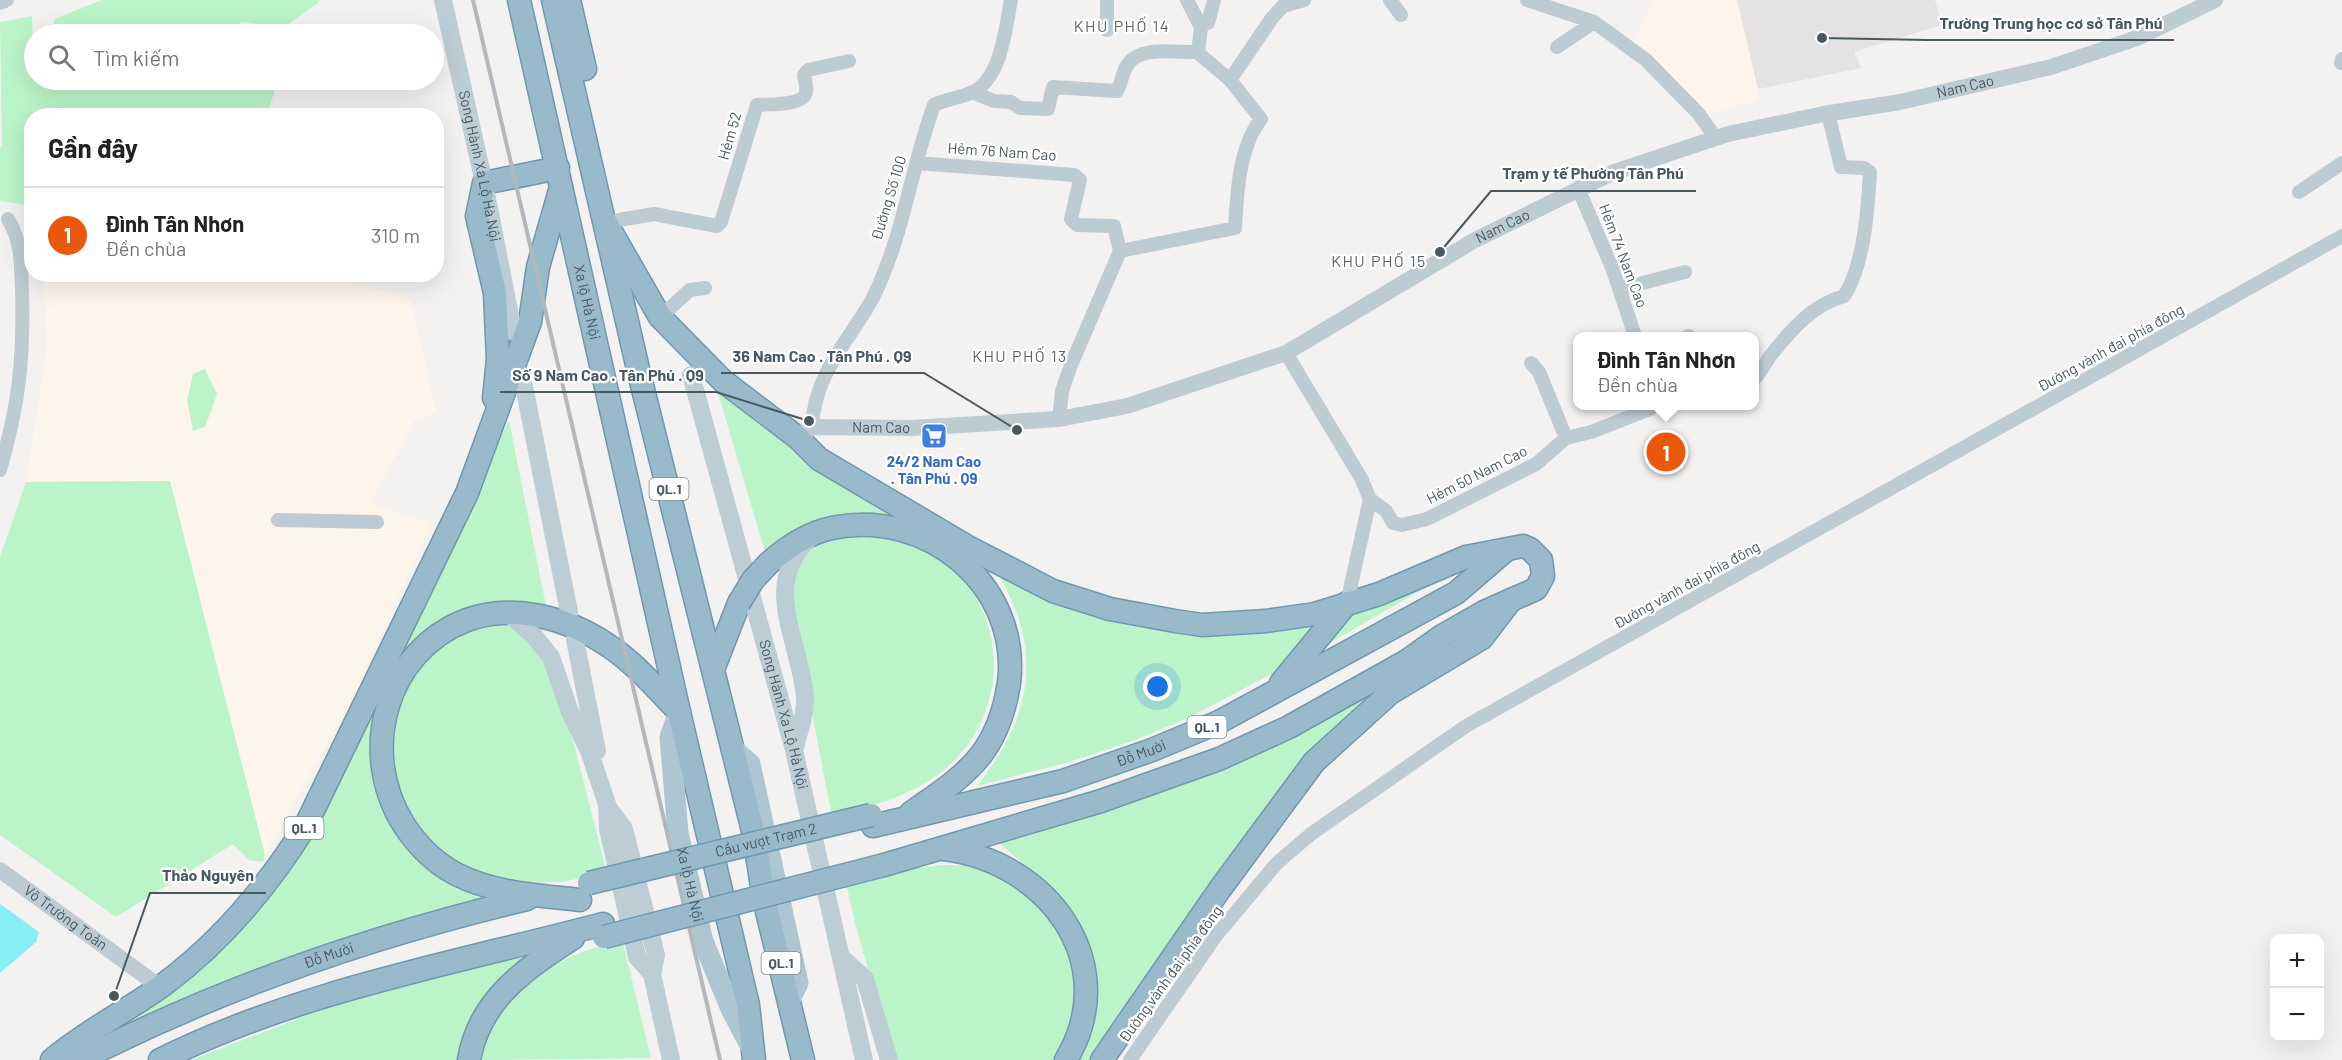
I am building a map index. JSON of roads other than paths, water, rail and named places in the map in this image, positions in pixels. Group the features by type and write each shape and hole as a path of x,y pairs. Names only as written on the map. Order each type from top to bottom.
{"highway":[{"name":"Xa lộ Hà Nội","path":"519,0 679,712 748,1005 753,1054"},
{"name":"QL.1","path":"552,0 612,222"},
{"name":"QL.1","path":"569,0 581,52 638,369 734,750 754,835 764,899 796,1027 819,1060"},
{"path":"575,88 581,52"},
{"path":"488,441 498,359 495,293 477,216 484,183 560,177"},
{"name":"QL.1","path":"52,1060 156,985 184,969 234,922 280,868 306,825 456,517 488,441 530,322 538,267 560,177"},
{"path":"612,222 628,263 660,317 723,381 1015,567 1090,596 1204,617 1347,603 1379,594 1466,557 1497,551"},
{"name":"QL.1","path":"628,263 646,343 638,369"},
{"name":"QL.1","path":"714,667 739,603 753,580 769,563 791,546 814,534 830,528 871,525 917,536 957,558 977,575 992,595 1003,618 1010,643 1010,670 1002,716 993,735 967,771 901,820"},
{"name":"Đỗ Mười","path":"872,821 927,801 1009,784 1105,756 1200,717 1291,673 1454,581 1497,551 1523,546 1530,549 1541,560 1543,576 1536,589 1484,612 1280,719 1207,753 1120,785 907,846 882,859"},
{"name":"Đỗ Mười","path":"872,821 901,820 1022,792 1106,768 1219,722 1456,593 1497,551"},
{"path":"1102,1060 1220,889 1314,762 1390,693 1482,638 1511,600"},
{"path":"1270,696 1347,603"},
{"name":"QL.1","path":"542,895 490,888 443,867 419,845 392,804 382,774 380,742 384,718 393,693 410,664 431,642 466,620 507,612 550,619 604,643 639,671 679,712"},
{"name":"Đỗ Mười","path":"882,859 937,848 1101,801 1219,759 1289,727 1407,661 1442,636"},
{"name":"Cầu vượt Trạm 2","path":"588,893 872,821"},
{"name":"QL.1","path":"907,846 937,848 984,857 1010,869 1053,905 1070,928 1081,954 1087,983 1085,1017 1066,1060"},
{"name":"QL.1","path":"160,1060 234,1028 368,984 598,930 882,859"},
{"name":"Đỗ Mười","path":"80,1060 211,997 332,953 434,921 542,895 588,893"},
{"name":"Đỗ Mười","path":"94,1060 194,1013 284,980 375,951 588,893"},
{"name":"QL.1","path":"469,1060 477,1030 493,1001 520,974 555,949 598,930"},
{"path":"796,1027 803,1060"}],"main road":[{"name":"Song Hành Xa Lộ Hà Nội","path":"443,0 484,183 513,331"},
{"name":"Song Hành Xa Lộ Hà Nội","path":"691,375 794,750 843,958 864,1060"},
{"path":"524,386 569,612"},
{"path":"794,750 806,700 784,583 796,552 814,534"},
{"path":"507,612 534,636 551,657 570,712 589,751 608,807 624,829 656,955 652,974 671,1060"},
{"path":"574,640 608,807"},
{"name":"Xa lộ Hà Nội","path":"679,712 669,737 678,833 703,941 731,1009 753,1054"},
{"path":"843,958 865,979 890,1060"}],"street":[{"path":"0,3 7,0"},
{"name":"Đường Số 100","path":"805,432 813,401 831,364 881,282 934,105 972,92 984,83 997,64 1011,0"},
{"path":"1107,0 1107,30"},
{"path":"1187,0 1204,25"},
{"path":"1197,52 1214,0"},
{"path":"1230,80 1272,18 1283,6 1304,0"},
{"path":"1390,0 1401,15"},
{"path":"1527,0 1594,22 1646,60 1698,113 1715,137"},
{"name":"Nam Cao","path":"805,432 1059,419 1127,406 1286,353 1475,240 1614,172 1715,137 1828,113 1900,102 2051,67 2137,38 2215,0"},
{"path":"1557,47 1594,22"},
{"path":"972,92 994,101 1011,102 1020,108 1048,109 1053,87 1117,91 1126,67 1133,58 1152,52 1197,52 1230,80 1261,119 1252,130 1243,164 1235,228 1120,251 1071,365 1062,391 1059,419"},
{"name":"Hẻm 52","path":"612,222 654,214 692,220 712,227 721,222 757,105 797,101 804,97 806,92 804,75 808,70 849,61"},
{"path":"1759,374 1783,341 1814,308 1844,296 1852,284 1858,260 1870,172 1864,168 1841,167 1828,113"},
{"name":"Hẻm 76 Nam Cao","path":"917,163 1074,175 1080,180 1071,219 1077,225 1114,226 1120,251"},
{"path":"2299,192 2342,163"},
{"name":"Hẻm 74 Nam Cao","path":"1578,188 1619,289 1634,332"},
{"path":"0,470 20,384 23,330 22,264 16,234 8,219"},
{"name":"Đường vành đai phía đông","path":"1130,1060 1215,937 1277,863 1311,834 1466,726 2342,236"},
{"path":"1619,289 1685,272"},
{"path":"660,317 690,290 705,288"},
{"name":"Hẻm 50 Nam Cao","path":"1286,353 1361,478 1370,499 1386,511 1393,523 1402,525 1427,519 1536,464 1566,438"},
{"path":"1531,363 1539,372 1566,438 1591,432 1647,410"},
{"path":"1347,603 1370,499"},
{"path":"278,520 377,522"},
{"name":"Võ Trường Toản","path":"0,870 156,985"}],"water":[{"path":"0,904 39,932 36,942 0,973"}],"railway":[{"path":"473,0 720,1060"}],"place":[{"name":"Trường Trung học cơ sở Tân Phú","path":"1822,38"},
{"name":"Trạm y tế Phường Tân Phú","path":"1440,252"},
{"name":"Số 9 Nam Cao . Tân Phú . Q9","path":"809,421"},
{"name":"36 Nam Cao . Tân Phú . Q9","path":"1017,430"},
{"name":"24/2 Nam Cao . Tân Phú . Q9","path":"934,436"},
{"name":"Đình Tân Nhơn","path":"1666,452"},
{"name":"Thảo Nguyên","path":"114,996"}],"district":[{"name":"KHU PHỐ 14","path":"1122,26"},
{"name":"KHU PHỐ 15","path":"1379,261"},
{"name":"KHU PHỐ 13","path":"1020,356"}]}
